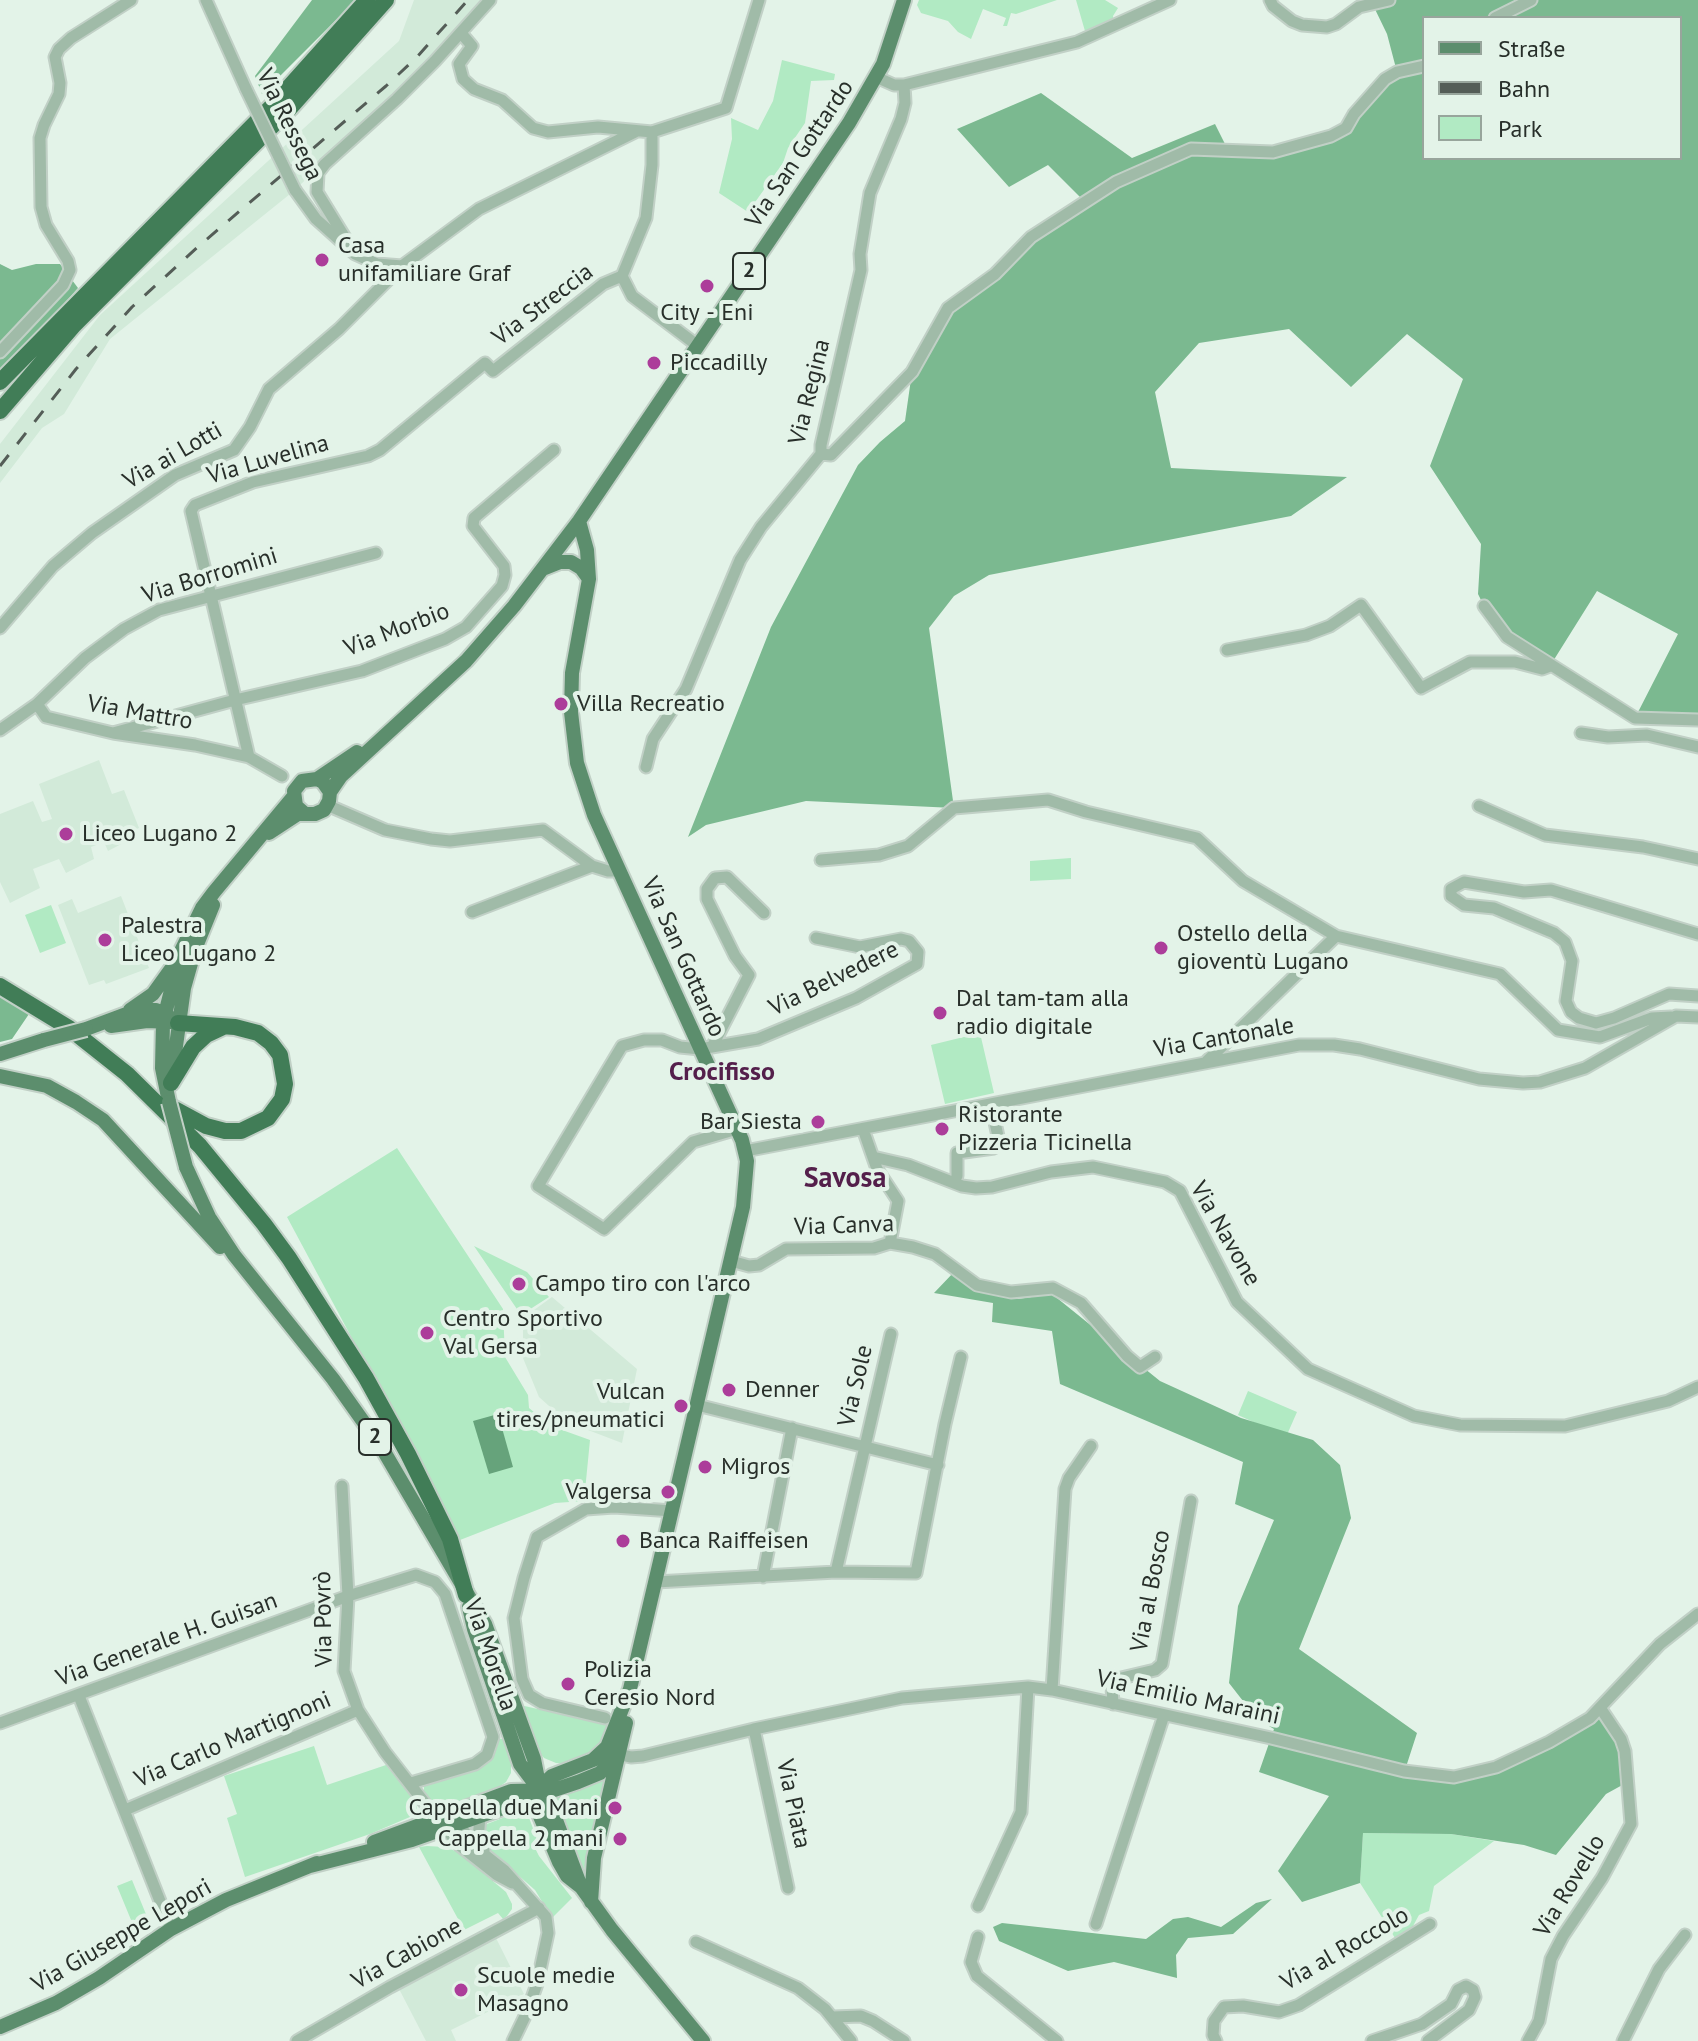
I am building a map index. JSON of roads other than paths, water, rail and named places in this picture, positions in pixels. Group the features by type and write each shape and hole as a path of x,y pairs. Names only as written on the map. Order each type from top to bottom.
{"highway":[{"path":"0,382 262,116 367,0"},
{"path":"0,411 74,325 290,108 386,0"},
{"path":"0,986 69,1028 150,1095 200,1146 264,1224 366,1378 450,1539 466,1595"},
{"path":"150,1095 206,1126 225,1131 248,1129 268,1118 278,1106 284,1091 286,1076 280,1055 258,1033 169,1020"},
{"path":"171,1083 198,1042 226,1026"}],"main road":[{"name":"Via San Gottardo","path":"328,799 341,776 466,661 579,521 849,123 890,47 904,0"},
{"name":"Via San Gottardo","path":"579,521 587,550 589,579 572,673 572,730 577,763 588,801 619,871 706,1048 745,1151 745,1198 673,1511 630,1689 613,1737 602,1753"},
{"path":"544,568 571,562 581,568 589,579"},
{"name":"Via San Gottardo","path":"404,720 302,787 202,908 181,951 169,1020 162,1068 169,1102 186,1167 209,1217 263,1294 333,1379 382,1448 485,1624 534,1759 538,1790 550,1804 578,1872 581,1887 703,2041"},
{"path":"323,782 328,799 320,813 304,813 296,806 302,787 323,782"},
{"name":"Via San Gottardo","path":"254,844 286,821 304,813"},
{"name":"Via San Gottardo","path":"169,1102 169,1020 226,878"},
{"path":"123,1015 153,994 181,951"},
{"path":"0,1054 148,1009 169,1020"},
{"path":"86,1029 169,1020"},
{"path":"0,1076 47,1086 103,1120 263,1294"},
{"name":"Via San Gottardo","path":"591,1902 594,1858 627,1721 630,1689"},
{"path":"538,1790 552,1776 602,1753"},
{"name":"Via Giuseppe Lepori","path":"448,1824 511,1791 554,1790 593,1776 608,1767 618,1755"},
{"name":"Via Giuseppe Lepori","path":"0,2027 56,2003 171,1929 226,1900 310,1866 480,1817 526,1800 538,1790"}],"street":[{"path":"0,352 63,285 70,270 68,261 46,225 41,207 40,138 59,94 55,57 71,38 131,0"},
{"name":"Via Ressega","path":"206,0 295,190 316,219 355,254 377,264 402,266"},
{"name":"Via Ressega","path":"355,254 317,192 318,173 397,99 490,0"},
{"path":"461,33 472,46 459,64 463,79 474,89 502,100 533,128 548,132 598,127 652,132 726,108 759,0"},
{"path":"876,77 894,85 904,85 1077,42 1170,0"},
{"path":"1270,0 1292,21 1315,27 1336,24 1359,7 1389,0"},
{"path":"1499,16 1531,0"},
{"path":"821,454 831,455 912,372 948,308 995,274 1031,237 1116,182 1191,149 1273,152 1331,136 1346,128 1354,114 1385,79 1397,72 1422,66"},
{"name":"Via Regina","path":"646,767 653,739 686,689 740,560 761,527 821,454 861,270 860,254 870,193 901,119 905,103 904,85"},
{"name":"Via ai Lotti","path":"0,628 44,575 92,533 175,475 234,450 250,427 269,389 339,329 402,266 479,209 635,132"},
{"name":"Via Streccia","path":"489,367 603,284 622,276 646,218 652,132"},
{"name":"Via Streccia","path":"622,276 632,296 698,346"},
{"name":"Via Luvelina","path":"249,757 191,511 195,505 253,482 368,456 489,367"},
{"name":"Via Morbio","path":"113,733 235,700 362,671 445,639 466,627 502,586 505,575 504,566 473,526 474,518 554,450"},
{"name":"Via Borromini","path":"37,704 85,658 124,629 159,610 376,553"},
{"path":"1227,650 1306,635 1330,626 1361,605 1421,688 1470,662 1515,662 1542,669 1550,666"},
{"path":"1484,606 1507,637 1635,718 1698,720"},
{"path":"0,730 37,704"},
{"name":"Via Mattro","path":"37,704 46,717 113,733 195,745 249,757 302,787"},
{"path":"1581,733 1608,737 1647,735 1698,747"},
{"path":"328,799 385,830 431,839 450,841 543,830 592,866 619,871"},
{"path":"821,860 879,855 908,846 954,808 1048,800 1197,838 1243,881 1336,936 1500,974 1558,1030 1600,1037 1652,1018 1698,1017"},
{"path":"1479,806 1545,835 1643,847 1698,859"},
{"path":"472,912 592,866"},
{"path":"737,1129 693,1142 604,1229 538,1186 622,1046 653,1040 688,1049 706,1048 749,975 735,956 707,899 707,889 715,878 727,877 764,913"},
{"path":"1698,934 1551,890 1524,892 1464,882 1451,889 1451,896 1464,905 1494,908 1554,933 1565,942 1572,961 1566,1001 1571,1012 1579,1018 1596,1023 1669,994 1698,996"},
{"path":"1207,1062 1336,936"},
{"name":"Via Belvedere","path":"706,1048 758,1039 856,998 917,964 918,952 909,941 901,939 860,947 816,938"},
{"name":"Via Cantonale","path":"745,1151 1299,1045 1334,1045 1417,1061 1479,1079 1540,1082 1585,1068 1676,1016"},
{"path":"957,1176 957,1153 994,1148 999,1141 991,1104"},
{"path":"863,1129 883,1181 898,1201 890,1243"},
{"name":"Via Navone","path":"873,1157 908,1165 962,1186 976,1188 1051,1172 1093,1167 1165,1182 1180,1191 1237,1302 1308,1369 1414,1416 1460,1425 1565,1426 1668,1401 1698,1387"},
{"name":"Via Canva","path":"731,1261 759,1265 786,1249 874,1248 890,1243 913,1247 935,1254 977,1285 1011,1292 1053,1288 1081,1303 1140,1367 1155,1357"},
{"name":"Via Sole","path":"836,1572 891,1334"},
{"path":"656,1582 836,1572 916,1573 961,1357"},
{"name":"Via Sole","path":"697,1405 938,1465"},
{"path":"763,1577 792,1428"},
{"path":"1052,1690 1065,1489 1091,1446"},
{"name":"Via Povrò","path":"342,1486 348,1596 344,1671 358,1710 385,1752 427,1806 448,1824"},
{"name":"Via al Bosco","path":"1113,1704 1112,1687 1117,1679 1155,1670 1162,1664 1191,1501"},
{"path":"605,1718 542,1703 529,1695 522,1679 514,1618 537,1537 586,1509 614,1507 673,1511"},
{"name":"Via Morella","path":"348,1596 410,1574 439,1587 445,1594 492,1728 487,1755 475,1764 411,1783"},
{"name":"Via Generale H. Guisan","path":"0,1723 348,1596"},
{"name":"Via Emilio Maraini","path":"602,1753 643,1756 902,1698 1028,1687 1404,1771 1454,1777 1496,1767 1549,1742 1601,1709 1660,1644 1698,1614"},
{"path":"978,1906 1021,1812 1028,1687"},
{"path":"79,1696 171,1929"},
{"name":"Via Rovello","path":"1528,2041 1539,2021 1551,1959 1602,1878 1631,1824 1625,1751 1621,1739 1601,1709"},
{"name":"Via Carlo Martignoni","path":"125,1810 358,1710"},
{"path":"1096,1924 1164,1715"},
{"name":"Via Piata","path":"754,1729 788,1888"},
{"path":"480,1817 478,1839 487,1855"},
{"path":"448,1824 487,1855 539,1908 548,1924 543,1963 533,1999 513,2041"},
{"path":"448,1824 459,1845 487,1868 517,1886"},
{"name":"Via Cabione","path":"297,2041 390,1987 539,1908"},
{"name":"Via al Roccolo","path":"1216,2041 1214,2021 1224,2007 1243,2006 1279,2012 1299,2005 1430,1924"},
{"path":"1623,2041 1659,1969 1685,1935"},
{"path":"978,1937 971,1962 977,1976 1057,2041"},
{"path":"696,1942 785,1981 833,2017 851,2041"},
{"path":"1372,2041 1422,2024 1451,2004 1458,1990 1466,1986 1473,1990 1475,1997 1469,2010 1428,2041"},
{"path":"833,2017 861,2016 904,2041"}],"railway":[{"path":"0,466 76,369 132,307 386,86 468,0"}],"place":[{"name":"Casa unifamiliare Graf","path":"322,260"},
{"name":"City - Eni","path":"707,286"},
{"name":"Piccadilly","path":"654,363"},
{"name":"Villa Recreatio","path":"561,704"},
{"name":"Liceo Lugano 2","path":"66,834"},
{"name":"Palestra Liceo Lugano 2","path":"105,940"},
{"name":"Ostello della gioventù Lugano","path":"1161,948"},
{"name":"Dal tam-tam alla radio digitale","path":"940,1013"},
{"name":"Bar Siesta","path":"818,1122"},
{"name":"Ristorante Pizzeria Ticinella","path":"942,1129"},
{"name":"Campo tiro con l'arco","path":"519,1284"},
{"name":"Centro Sportivo Val Gersa","path":"427,1333"},
{"name":"Denner","path":"729,1390"},
{"name":"Vulcan tires/pneumatici","path":"681,1406"},
{"name":"Migros","path":"705,1467"},
{"name":"Valgersa","path":"668,1492"},
{"name":"Banca Raiffeisen","path":"623,1541"},
{"name":"Polizia Ceresio Nord","path":"568,1684"},
{"name":"Cappella due Mani","path":"615,1808"},
{"name":"Cappella 2 mani","path":"620,1839"},
{"name":"Scuole medie Masagno","path":"461,1990"}],"district":[{"name":"Crocifisso","path":"722,1073"},
{"name":"Savosa","path":"845,1179"}]}
